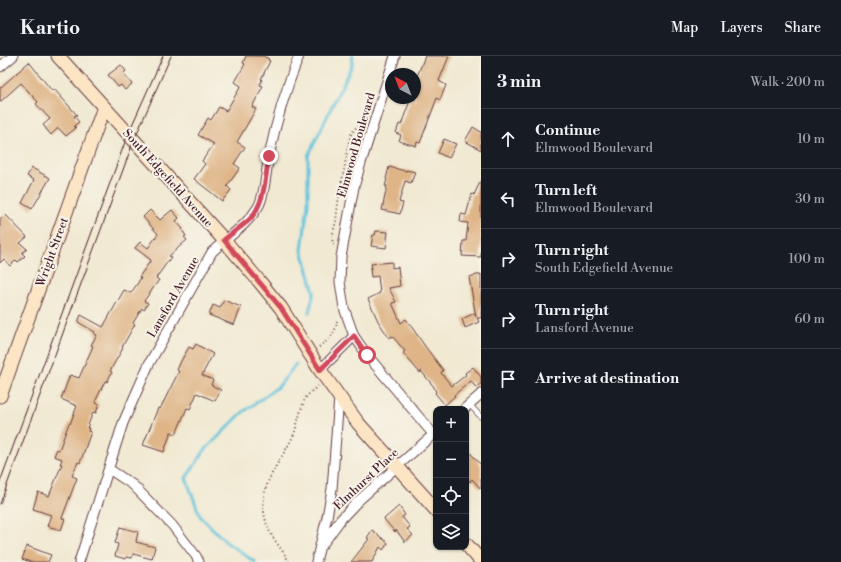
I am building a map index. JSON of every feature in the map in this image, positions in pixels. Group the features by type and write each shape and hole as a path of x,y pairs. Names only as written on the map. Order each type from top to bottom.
{"street":[{"path":"0,67 13,56"},
{"name":"South Edgefield Avenue","path":"58,56 224,240 281,308 338,397 358,423 433,507"},
{"name":"Lansford Avenue","path":"79,562 123,423 149,364 212,252 224,240 249,220 259,206 280,112 298,56"},
{"name":"Elmwood Boulevard","path":"395,56 360,162 341,257 340,282 344,308 354,336 367,355 433,431"},
{"name":"Wright Street","path":"0,396 104,107"},
{"path":"320,370 354,336"},
{"path":"467,406 481,394"},
{"path":"316,562 332,489 338,397"},
{"name":"Elmhurst Place","path":"319,550 341,519 358,500 433,435"},
{"path":"109,469 133,485 172,526 196,556 199,562"},
{"path":"469,547 481,561"}],"lane":[{"path":"469,409 481,417"}],"path":[{"path":"289,562 268,528 264,507 265,493 272,471 298,425 305,400 310,392 318,386"}],"building":[{"path":"246,56 263,56 270,61 261,79 260,85 263,86 252,107 256,109 237,142 245,147 234,164 240,168 227,186 231,190 222,201 194,179 205,164 202,161 214,144 198,135 208,118 211,120 219,107 226,111 241,86 235,82 245,64 243,63"},
{"path":"425,56 449,56 439,81 446,85 440,100 437,98 420,143 417,142 416,146 399,141 401,135 396,133 399,124 401,125 409,104 421,104 420,68"},
{"path":"29,62 52,91 54,89 77,115 74,116 79,122 74,126 76,128 66,136 58,128 51,135 43,125 50,119 36,104 38,102 21,83 0,102 0,88"},
{"path":"121,65 126,71 123,74 132,84 125,90 121,85 118,87 108,75"},
{"path":"473,127 481,132 481,150 465,141"},
{"path":"444,139 456,144 449,158 438,153"},
{"path":"389,167 415,172 411,183 405,181 399,202 403,203 400,214 382,210"},
{"path":"32,168 50,178 32,209 22,203 34,180 27,176"},
{"path":"481,180 481,257 462,256 463,241 466,241 468,223 460,222 461,214 466,215 472,194 474,195"},
{"path":"150,210 160,220 172,210 179,218 176,221 183,229 182,230 186,236 184,237 187,240 169,256 171,257 156,278 159,280 144,301 148,303 144,310 142,308 133,323 135,324 110,371 112,372 107,382 105,381 96,400 96,403 99,404 96,413 93,412 87,428 89,428 88,431 91,432 80,463 78,462 72,476 77,478 62,518 65,519 61,530 47,526 51,515 33,509 38,492 49,496 62,464 60,464 62,459 54,456 57,449 59,450 77,406 61,399 70,375 79,378 93,346 91,345 97,335 94,334 95,332 78,322 81,315 103,327 124,290 131,293 141,278 139,277 151,260 135,248 140,242 148,248 158,234 143,217"},
{"path":"5,214 27,237 20,243 27,249 22,253 25,256 18,262 16,260 10,266 4,259 0,263 0,219"},
{"path":"376,231 388,232 386,248 371,246 373,235 375,235"},
{"path":"392,262 392,268 398,267 400,286 389,288 396,302 392,303 401,323 406,319 443,370 441,373 452,386 466,375 465,373 473,367 481,377 481,384 476,388 471,381 454,395 455,396 445,405 435,393 434,387 403,353 405,351 392,336 389,338 378,321 368,299 380,293 378,276 371,277 371,264"},
{"path":"481,274 481,318 477,318 479,322 465,328 462,319 475,313 476,317 469,277"},
{"path":"224,300 241,307 234,325 209,315 213,305 220,308"},
{"path":"196,344 213,354 202,375 213,380 211,385 221,390 215,401 197,393 190,409 187,408 176,434 171,432 164,452 143,445 158,408 160,409 179,371 177,370 181,361 189,347 193,349"},
{"path":"469,451 481,465 481,489 472,479 470,482"},
{"path":"399,506 405,515 402,517 410,527 407,529 413,535 405,542 396,530 395,532 384,519"},
{"path":"120,527 138,532 136,542 155,547 152,559 133,554 132,558 126,557 126,559 115,556 118,544 115,543"},
{"path":"372,530 388,543 383,550 380,547 372,562 351,562 369,539 367,538"},
{"path":"27,546 51,555 48,562 31,562 22,559"}],"waterway":[{"path":"309,312 314,292 302,250 308,204 308,156 352,65 353,56"},
{"path":"255,562 226,542 200,516 186,478 205,450 242,413 279,386 296,364"}],"tram line":[{"path":"0,482 128,134 163,56"},
{"path":"0,504 134,140 171,56"}],"route":[{"path":"269,156 259,206 249,220 224,240 281,308 320,370 354,336 367,355"}]}
